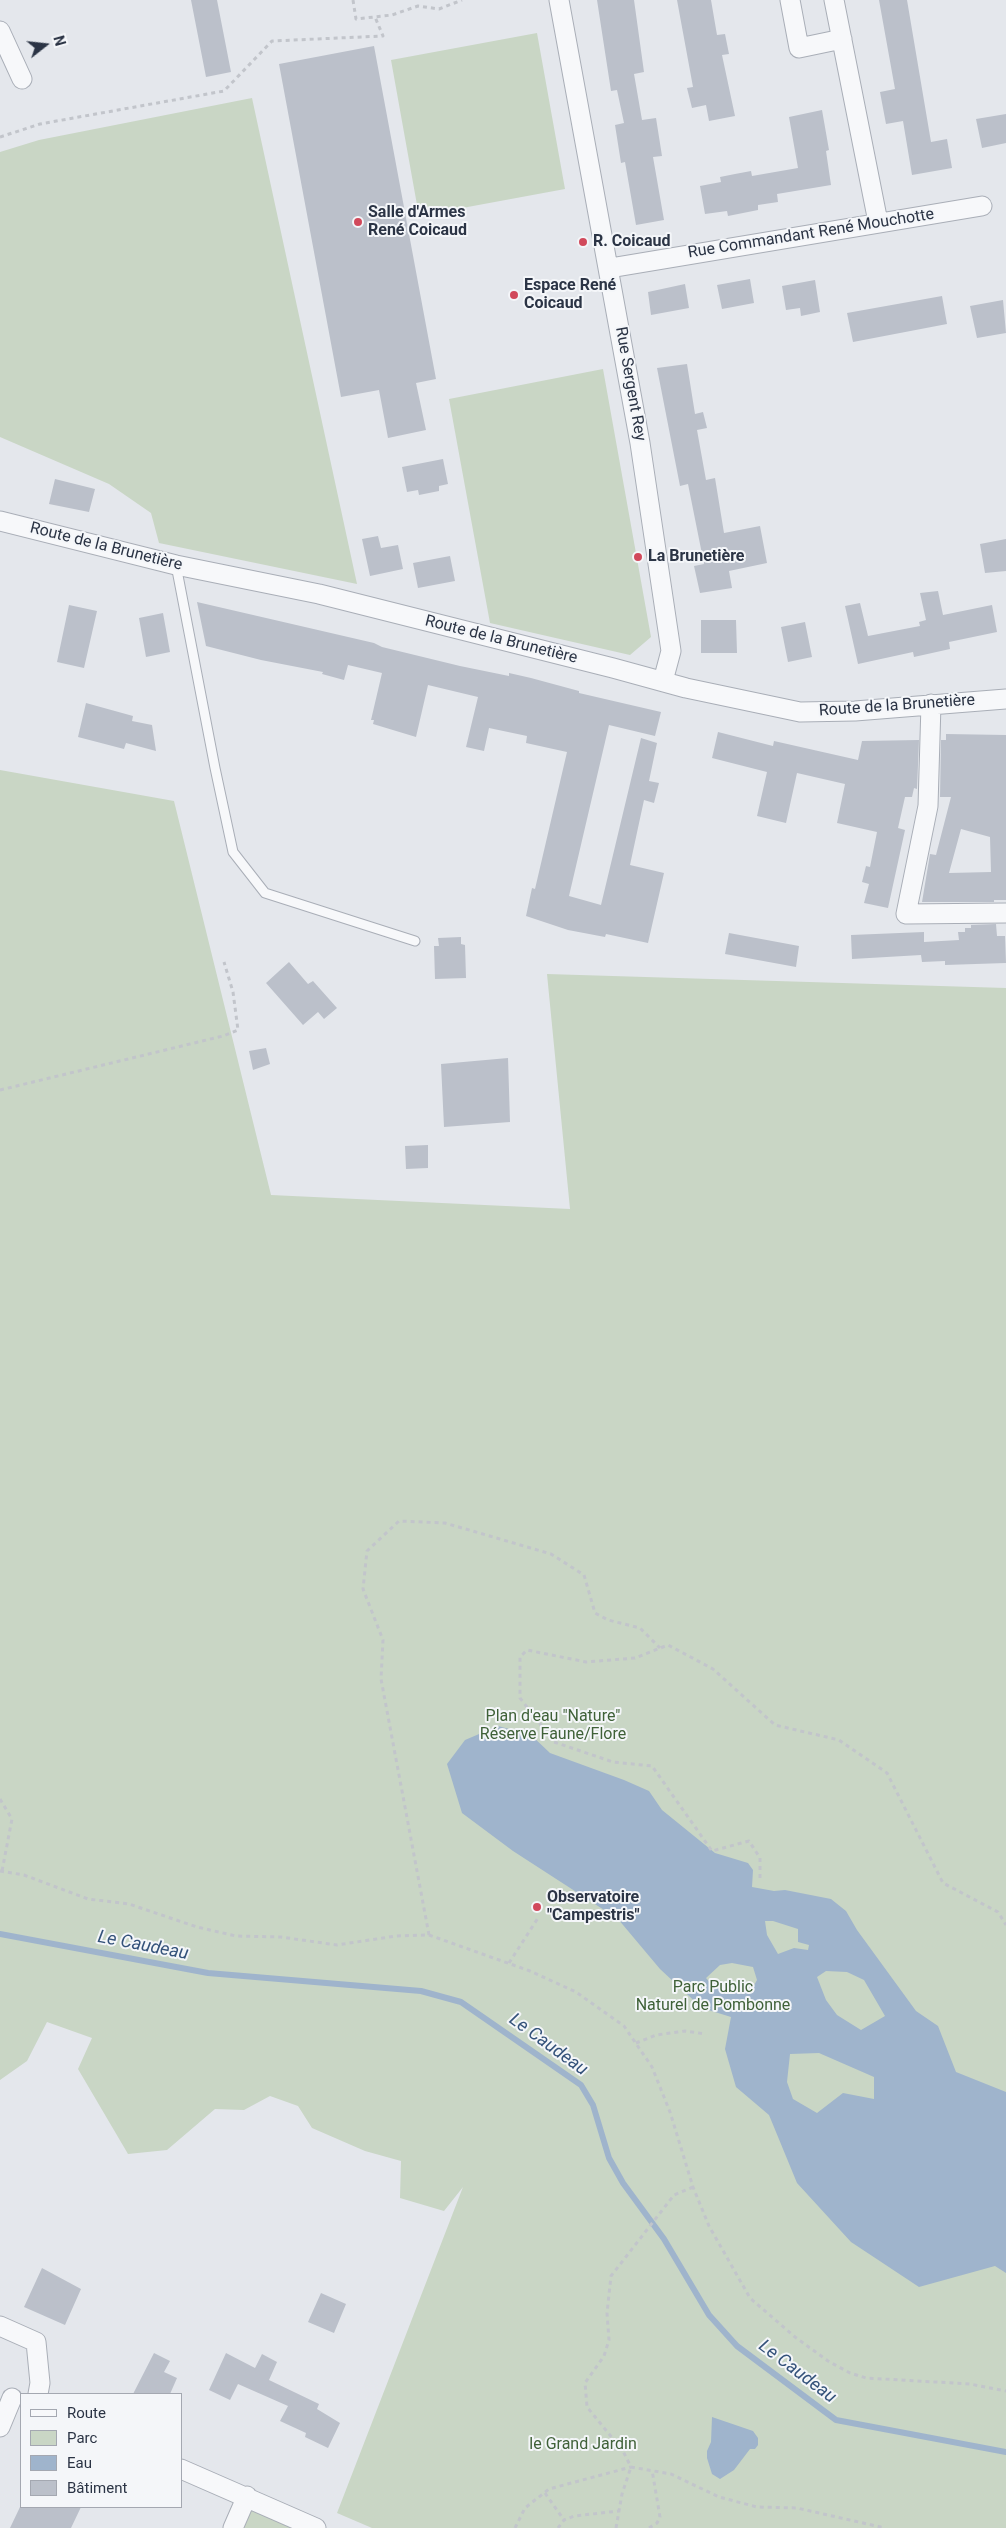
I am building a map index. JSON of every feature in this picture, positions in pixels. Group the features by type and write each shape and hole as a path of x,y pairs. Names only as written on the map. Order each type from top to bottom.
{"street":[{"name":"Rue Sergent Rey","path":"559,0 610,268 638,429 671,651 663,680"},
{"path":"790,0 799,48 842,39"},
{"path":"834,0 878,222"},
{"path":"0,31 22,79"},
{"name":"Rue Commandant René Mouchotte","path":"610,268 982,206"},
{"name":"Route de la Brunetière","path":"0,521 176,565 318,594 663,680 686,688 800,712 855,711 1006,699"},
{"path":"931,704 928,806 906,914 1006,913"},
{"path":"0,2326 36,2342 40,2382 38,2393"},
{"path":"0,2427 11,2397"},
{"path":"182,2468 316,2528"},
{"path":"233,2528 247,2496"}],"lane":[{"path":"176,565 215,768 234,852 265,894 415,941"}],"path":[{"path":"353,0 356,19 392,15 418,6 439,9 462,0"},
{"path":"0,137 40,124 224,91 272,41 384,36 375,17"},
{"path":"0,1090 223,1036 238,1030 233,992 224,962"},
{"path":"429,1935 381,1679 383,1640 363,1589 367,1551 399,1521 446,1523 550,1554 584,1575 594,1613 608,1620 640,1628 660,1648"},
{"path":"760,1878 760,1858 749,1842 712,1851 652,1766 613,1762 554,1742 520,1698 520,1657 527,1650 586,1662 634,1658 668,1645 713,1669 775,1725 839,1740 887,1773 943,1883 998,1912 1006,1925"},
{"path":"0,1799 12,1819 1,1871 24,1875 88,1899 130,1904 197,1927 236,1936 281,1937 337,1945 396,1936 429,1935 509,1963 576,1992 624,2026 652,2067 670,2112 693,2187 710,2226 750,2298 795,2337 828,2361 850,2373 866,2378 970,2384 1006,2391"},
{"path":"509,1963 538,1918"},
{"path":"636,2043 656,2035 685,2031 706,2034"},
{"path":"616,2528 622,2494 631,2467 623,2451 587,2407 585,2383 604,2356 609,2340 607,2313 611,2276 674,2195 693,2187"},
{"path":"515,2528 525,2508 549,2489 631,2467 671,2474 719,2497 757,2507 797,2508 885,2528"},
{"path":"649,2528 657,2523 660,2517 652,2470"},
{"path":"544,2493 564,2520"},
{"path":"558,2528 564,2520 574,2516 619,2511"}],"green space":[{"path":"537,33 565,189 419,216 391,60"},
{"path":"252,98 357,584 159,543 151,513 109,484 0,437 0,152 39,140"},
{"path":"603,369 651,637 630,655 490,623 449,399"},
{"path":"0,770 174,801 271,1195 570,1209 547,974 1006,988 1006,2528 372,2528 337,2513 463,2187 444,2211 400,2198 401,2161 365,2151 312,2128 298,2106 270,2096 244,2110 215,2109 167,2150 128,2154 78,2069 92,2038 47,2022 27,2061 0,2080"},
{"path":"251,2509 294,2528 242,2528"}],"water":[{"path":"498,1726 531,1735 550,1753 649,1791 662,1810 715,1853 748,1863 753,1870 752,1887 774,1891 785,1890 831,1899 846,1911 857,1930 916,2011 938,2026 956,2072 1006,2092 1006,2273 995,2266 919,2287 851,2242 797,2183 769,2115 736,2087 725,2049 731,2017 702,2008 660,1969 618,1919 513,1851 462,1813 447,1764 465,1740","holes":["765,1921 773,1921 798,1929 798,1942 809,1945 808,1950 794,1948 778,1954 767,1935","732,1963 753,1967 757,1980 752,1989 738,1991 713,1986 706,1978 720,1965","826,1971 847,1972 864,1980 885,2016 861,2030 837,2015 826,2000 817,1977","819,2053 874,2077 874,2099 843,2093 817,2113 793,2099 787,2082 790,2054"]},
{"path":"712,2417 753,2431 758,2438 758,2445 755,2449 750,2449 734,2470 720,2479 712,2474 707,2458 707,2451 711,2442"}],"building":[{"path":"191,0 217,0 231,72 206,77"},
{"path":"597,0 634,0 644,72 634,74 642,120 656,118 662,156 653,157 664,220 636,225 625,162 621,163 615,125 624,123 617,90 611,91"},
{"path":"677,0 711,0 717,35 725,34 729,54 722,55 735,116 709,121 706,105 692,108 687,88 693,87"},
{"path":"879,0 907,0 931,142 947,139 952,168 912,175 903,121 886,124 880,92 895,89"},
{"name":"Salle d'Armes René Coicaud","path":"374,46 436,379 416,383 426,430 388,438 379,390 341,397 279,64"},
{"path":"822,110 829,150 826,151 831,185 777,194 778,202 758,205 758,210 728,216 727,211 705,214 700,186 721,182 720,177 751,171 752,176 798,168 789,117"},
{"path":"1006,114 1006,143 982,148 976,119"},
{"path":"750,279 754,303 722,309 717,285"},
{"path":"815,280 820,312 801,316 800,308 786,310 782,286"},
{"path":"685,284 689,308 651,315 648,292"},
{"path":"942,296 947,324 853,342 847,313"},
{"path":"1003,300 1006,333 977,338 970,306"},
{"path":"687,364 695,414 703,412 707,428 697,430 706,480 715,478 724,533 760,526 767,563 729,571 732,588 700,593 694,566 704,564 688,484 680,486 657,368"},
{"path":"443,459 448,484 439,486 439,491 419,495 418,490 407,492 402,467"},
{"path":"55,479 95,489 89,512 49,504"},
{"path":"378,536 381,548 398,545 403,569 370,576 362,539"},
{"path":"1006,539 1006,571 985,573 980,544"},
{"path":"450,556 455,581 418,588 413,563"},
{"path":"938,591 943,615 992,605 997,632 949,642 950,649 914,657 913,652 858,664 845,606 860,603 868,636 920,626 919,622 926,620 920,593"},
{"path":"197,602 374,643 382,647 460,666 509,676 509,673 531,678 579,691 579,693 661,712 655,736 609,725 569,896 601,905 641,738 657,743 649,781 659,783 654,803 644,800 630,865 664,873 648,943 606,934 605,937 568,930 526,916 532,888 535,889 567,752 526,743 527,736 489,728 484,751 466,747 478,697 428,685 416,737 373,724 374,720 371,720 382,673 348,665 344,680 322,674 323,672 261,660 206,646"},
{"path":"69,605 97,611 84,668 57,662"},
{"path":"163,613 170,652 146,657 139,618"},
{"path":"701,620 736,620 737,653 701,653"},
{"path":"805,622 812,657 788,662 781,627"},
{"path":"86,703 133,716 132,721 152,725 156,751 126,743 124,749 78,737"},
{"path":"718,732 773,746 774,741 858,760 862,741 919,740 917,789 914,788 912,797 905,797 898,828 905,830 888,908 864,903 869,884 862,882 866,866 870,867 877,832 837,823 845,784 797,773 786,823 757,816 767,772 712,758"},
{"path":"946,734 1006,735 1006,900 994,900 994,902 922,902 930,854 936,855 951,797 940,797 941,740 946,740","holes":["961,829 990,837 991,872 949,873"]},
{"path":"996,924 997,936 1005,936 1006,963 945,965 945,961 922,962 921,955 852,959 851,935 924,932 924,942 959,940 958,932 965,932 965,928 971,928 971,925 968,925"},
{"path":"729,933 799,946 796,967 725,954"},
{"path":"461,937 461,944 465,945 466,978 435,979 434,946 439,946 438,938"},
{"path":"289,962 308,984 313,981 337,1008 324,1019 318,1012 303,1025 266,983"},
{"path":"266,1048 270,1064 253,1070 249,1051"},
{"path":"508,1058 510,1122 444,1127 441,1064"},
{"path":"428,1145 428,1168 406,1169 405,1146"},
{"path":"42,2268 81,2289 65,2325 24,2307"},
{"path":"321,2293 346,2304 334,2333 308,2322"},
{"path":"154,2353 170,2361 164,2372 177,2378 170,2393 134,2393"},
{"path":"226,2353 255,2368 262,2354 277,2362 269,2380 319,2404 317,2409 340,2423 328,2448 305,2437 306,2433 280,2421 288,2406 238,2384 230,2400 209,2390"},
{"path":"20,2507 81,2508 71,2528 10,2528"}],"waterway":[{"name":"Le Caudeau","path":"0,1934 208,1973 421,1991 461,2002 581,2085 593,2105 609,2158 623,2183 664,2239 709,2315 737,2346 836,2420 1006,2452"}],"place":[{"name":"Salle d'Armes René Coicaud","path":"358,222"},
{"name":"R. Coicaud","path":"583,242"},
{"name":"Espace René Coicaud","path":"514,295"},
{"name":"La Brunetière","path":"638,557"},
{"name":"Observatoire \"Campestris\"","path":"537,1907"}],"park label":[{"name":"Plan d'eau \"Nature\" Réserve Faune/Flore","path":"553,1726"},
{"name":"Parc Public Naturel de Pombonne","path":"713,1997"},
{"name":"le Grand Jardin","path":"583,2445"}]}
